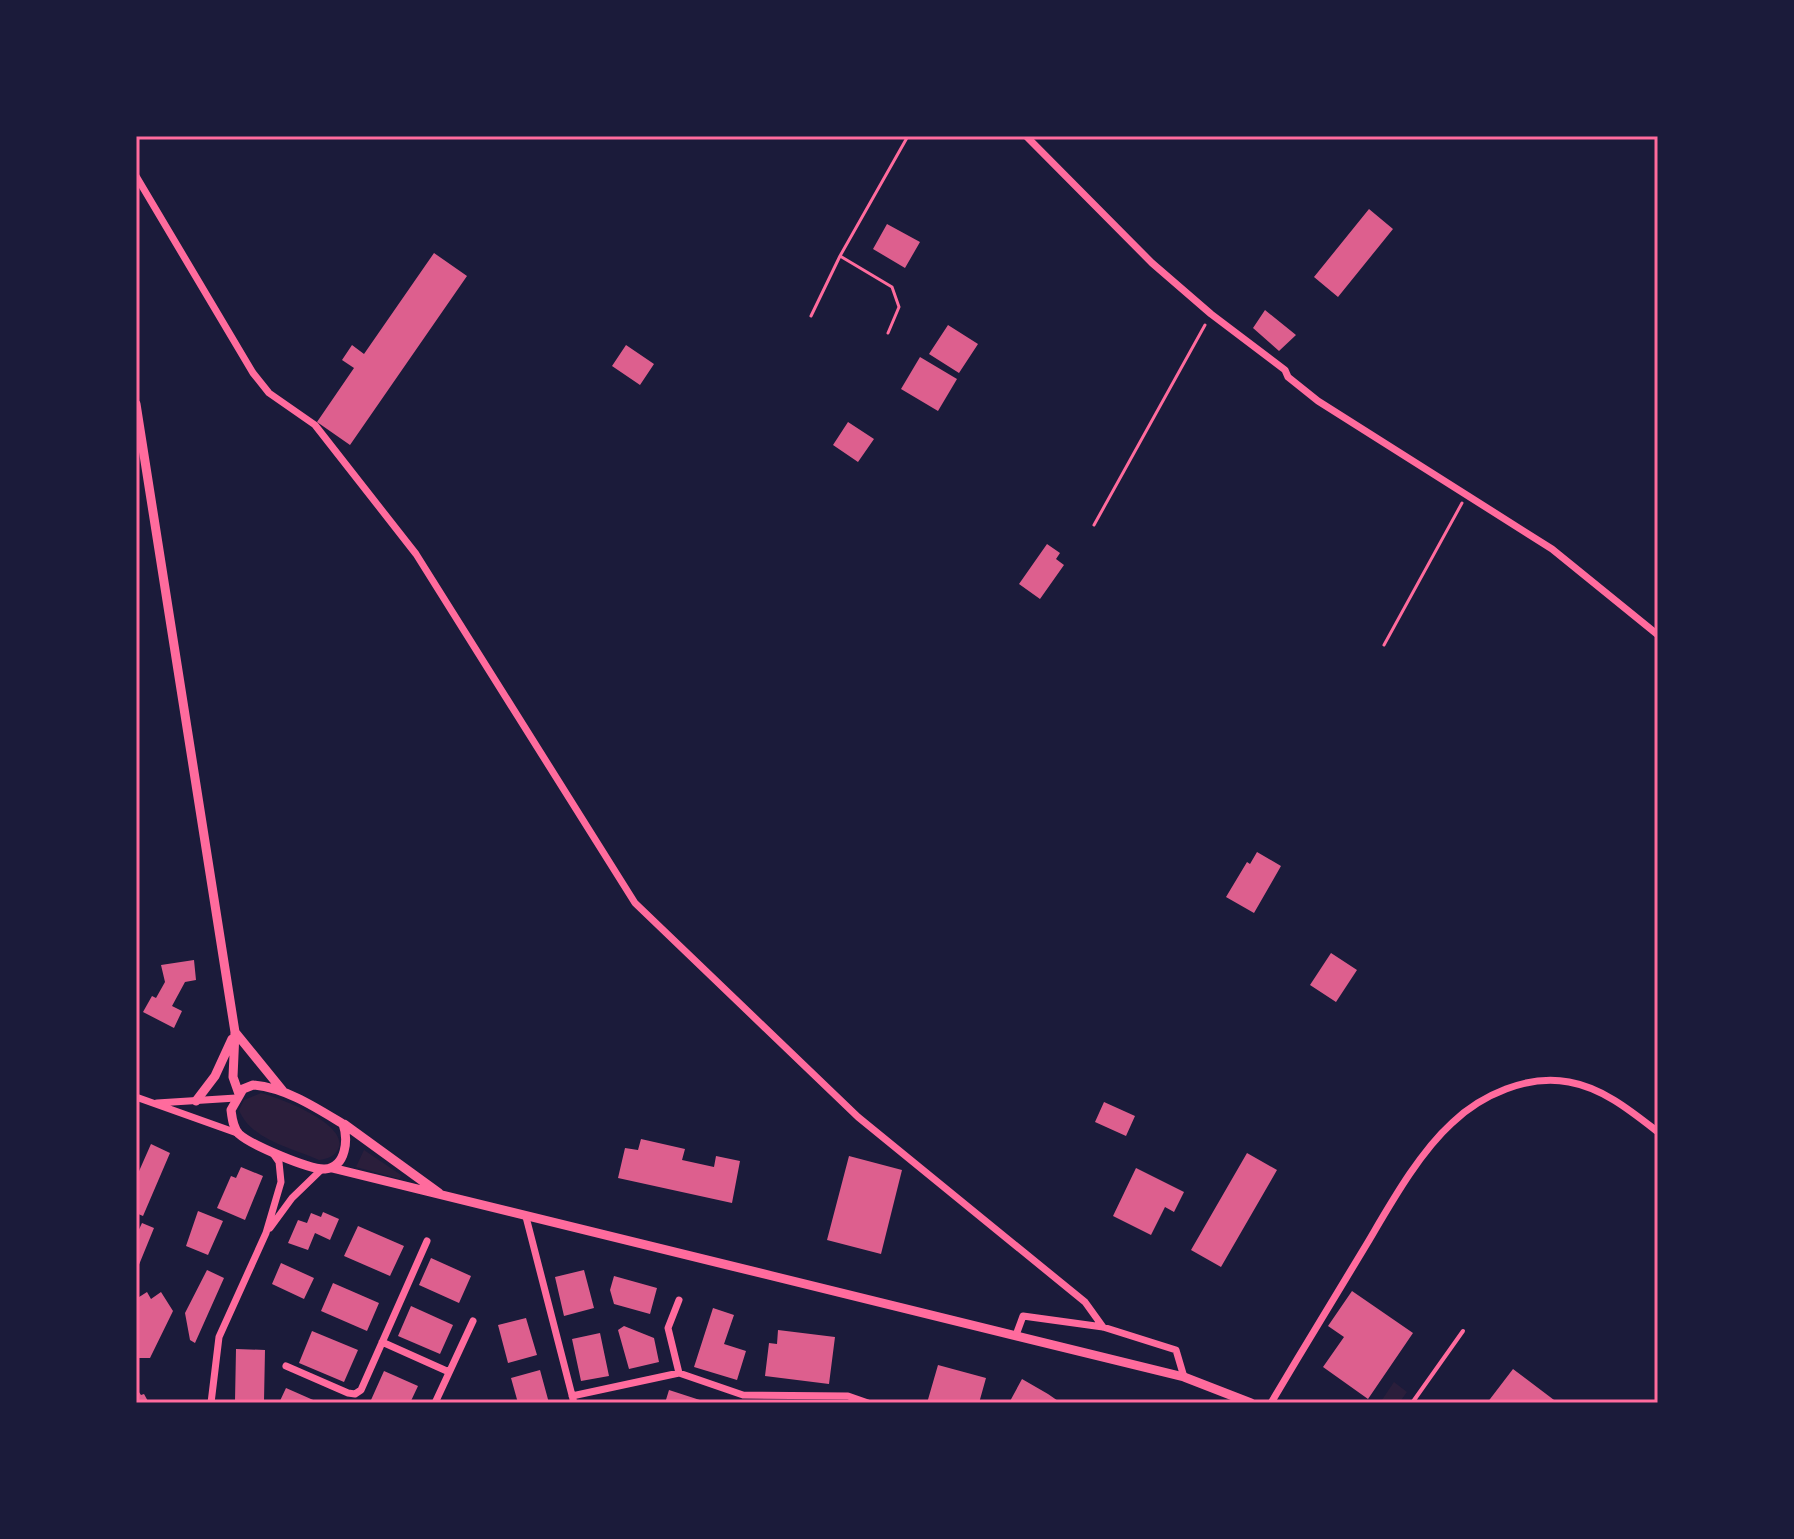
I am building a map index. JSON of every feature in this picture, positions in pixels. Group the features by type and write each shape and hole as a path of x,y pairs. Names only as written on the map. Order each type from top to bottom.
{"street":[{"path":"1026,136 1152,263 1211,314 1285,370 1288,377 1318,401 1552,549 1658,635"},
{"path":"136,176 253,373 269,393 315,425 416,554 635,903 858,1117 1085,1302 1103,1327"},
{"path":"136,404 235,1032 233,1077 238,1096"},
{"path":"235,1032 285,1093"},
{"path":"196,1101 215,1076 235,1032"},
{"path":"1271,1403 1394,1200 1450,1124 1471,1107 1506,1089 1530,1083 1566,1081 1603,1094 1658,1132"},
{"path":"239,1133 231,1110 238,1096 243,1089 253,1085 268,1087 343,1124 445,1197"},
{"path":"151,1103 238,1096"},
{"path":"136,1097 239,1133 271,1151 327,1168 1184,1377 1251,1403"},
{"path":"266,1233 292,1198 344,1153 348,1137 343,1124"},
{"path":"211,1403 219,1337 266,1233 281,1182 279,1162 271,1151"},
{"path":"526,1217 573,1400 679,1373 743,1395 828,1399 848,1396 868,1403"},
{"path":"286,1366 355,1394 361,1390 427,1241"},
{"path":"679,1300 668,1328 679,1373"},
{"path":"1016,1335 1023,1316 1103,1327 1176,1350 1184,1377"},
{"path":"435,1403 473,1321"},
{"path":"382,1342 449,1372"}],"lane":[{"path":"1412,1403 1463,1331"}],"path":[{"path":"811,316 840,256 908,136"},
{"path":"840,256 892,287 899,307 888,333"},
{"path":"1094,525 1211,314"},
{"path":"1384,645 1466,496"}],"shaded area":[{"path":"261,1093 310,1113 332,1129 338,1138 336,1153 319,1160 273,1142 253,1129 239,1110 244,1100"},
{"path":"364,1150 401,1175 400,1179 356,1167"},
{"path":"1394,1382 1407,1392 1399,1403 1380,1403"}],"building":[{"path":"1369,209 1393,229 1338,297 1314,277"},
{"path":"887,224 920,242 905,268 873,249"},
{"path":"434,253 467,276 350,445 317,422 354,368 342,360 352,345 364,354"},
{"path":"1265,310 1296,335 1279,351 1253,328"},
{"path":"948,325 978,344 959,373 929,354"},
{"path":"626,345 654,364 640,385 612,366"},
{"path":"920,357 957,379 938,411 901,389"},
{"path":"848,422 874,439 858,462 833,445"},
{"path":"1047,544 1060,553 1056,559 1064,565 1040,599 1019,584"},
{"path":"1257,852 1281,866 1254,913 1226,897 1247,862 1250,864"},
{"path":"1331,953 1357,970 1336,1002 1310,985"},
{"path":"194,960 196,980 185,982 172,1006 182,1011 174,1028 143,1012 165,982 161,965"},
{"path":"1104,1102 1135,1116 1126,1136 1095,1122"},
{"path":"641,1139 685,1149 682,1160 714,1167 716,1156 740,1161 732,1203 618,1178 625,1148 638,1150"},
{"path":"151,1144 170,1153 143,1216 136,1213 136,1178"},
{"path":"1247,1153 1277,1170 1221,1267 1191,1250"},
{"path":"849,1156 902,1170 881,1254 827,1240"},
{"path":"241,1167 263,1176 245,1220 217,1208 231,1176 236,1178"},
{"path":"1136,1168 1184,1192 1174,1212 1165,1207 1151,1235 1113,1216"},
{"path":"198,1211 223,1221 208,1255 186,1246"},
{"path":"323,1212 339,1219 330,1240 315,1233 308,1250 288,1243 298,1220 307,1223 311,1213 321,1217"},
{"path":"142,1223 154,1228 136,1272 136,1236"},
{"path":"358,1226 404,1246 390,1276 344,1256"},
{"path":"431,1258 471,1276 459,1303 419,1285"},
{"path":"281,1263 314,1278 304,1299 272,1284"},
{"path":"207,1270 224,1278 195,1343 190,1340 185,1313"},
{"path":"584,1270 594,1308 564,1316 555,1277"},
{"path":"614,1276 657,1288 650,1314 614,1304 610,1290"},
{"path":"333,1283 379,1303 367,1331 321,1311"},
{"path":"1352,1291 1413,1333 1368,1399 1323,1367 1344,1337 1328,1326"},
{"path":"147,1292 151,1299 161,1292 173,1311 150,1358 136,1358 136,1299"},
{"path":"411,1306 453,1325 440,1354 398,1336"},
{"path":"713,1308 734,1315 724,1344 746,1351 737,1380 694,1367"},
{"path":"526,1318 537,1355 508,1363 498,1325"},
{"path":"624,1326 654,1338 659,1362 629,1369 618,1330"},
{"path":"778,1330 835,1337 829,1384 765,1376 769,1343 777,1344"},
{"path":"312,1331 358,1350 344,1382 299,1363"},
{"path":"600,1333 609,1376 581,1381 572,1339"},
{"path":"236,1349 265,1350 264,1401 235,1401"},
{"path":"938,1365 986,1378 979,1403 927,1403"},
{"path":"1513,1369 1558,1403 1487,1403"},
{"path":"540,1370 549,1403 518,1403 511,1378"},
{"path":"384,1371 418,1386 410,1403 371,1400"},
{"path":"1022,1379 1048,1394 1061,1403 1009,1403"},
{"path":"136,1388 141,1395 144,1394 149,1403 136,1403"},
{"path":"286,1388 320,1403 279,1403"},
{"path":"669,1390 706,1402 706,1403 665,1403"}]}
